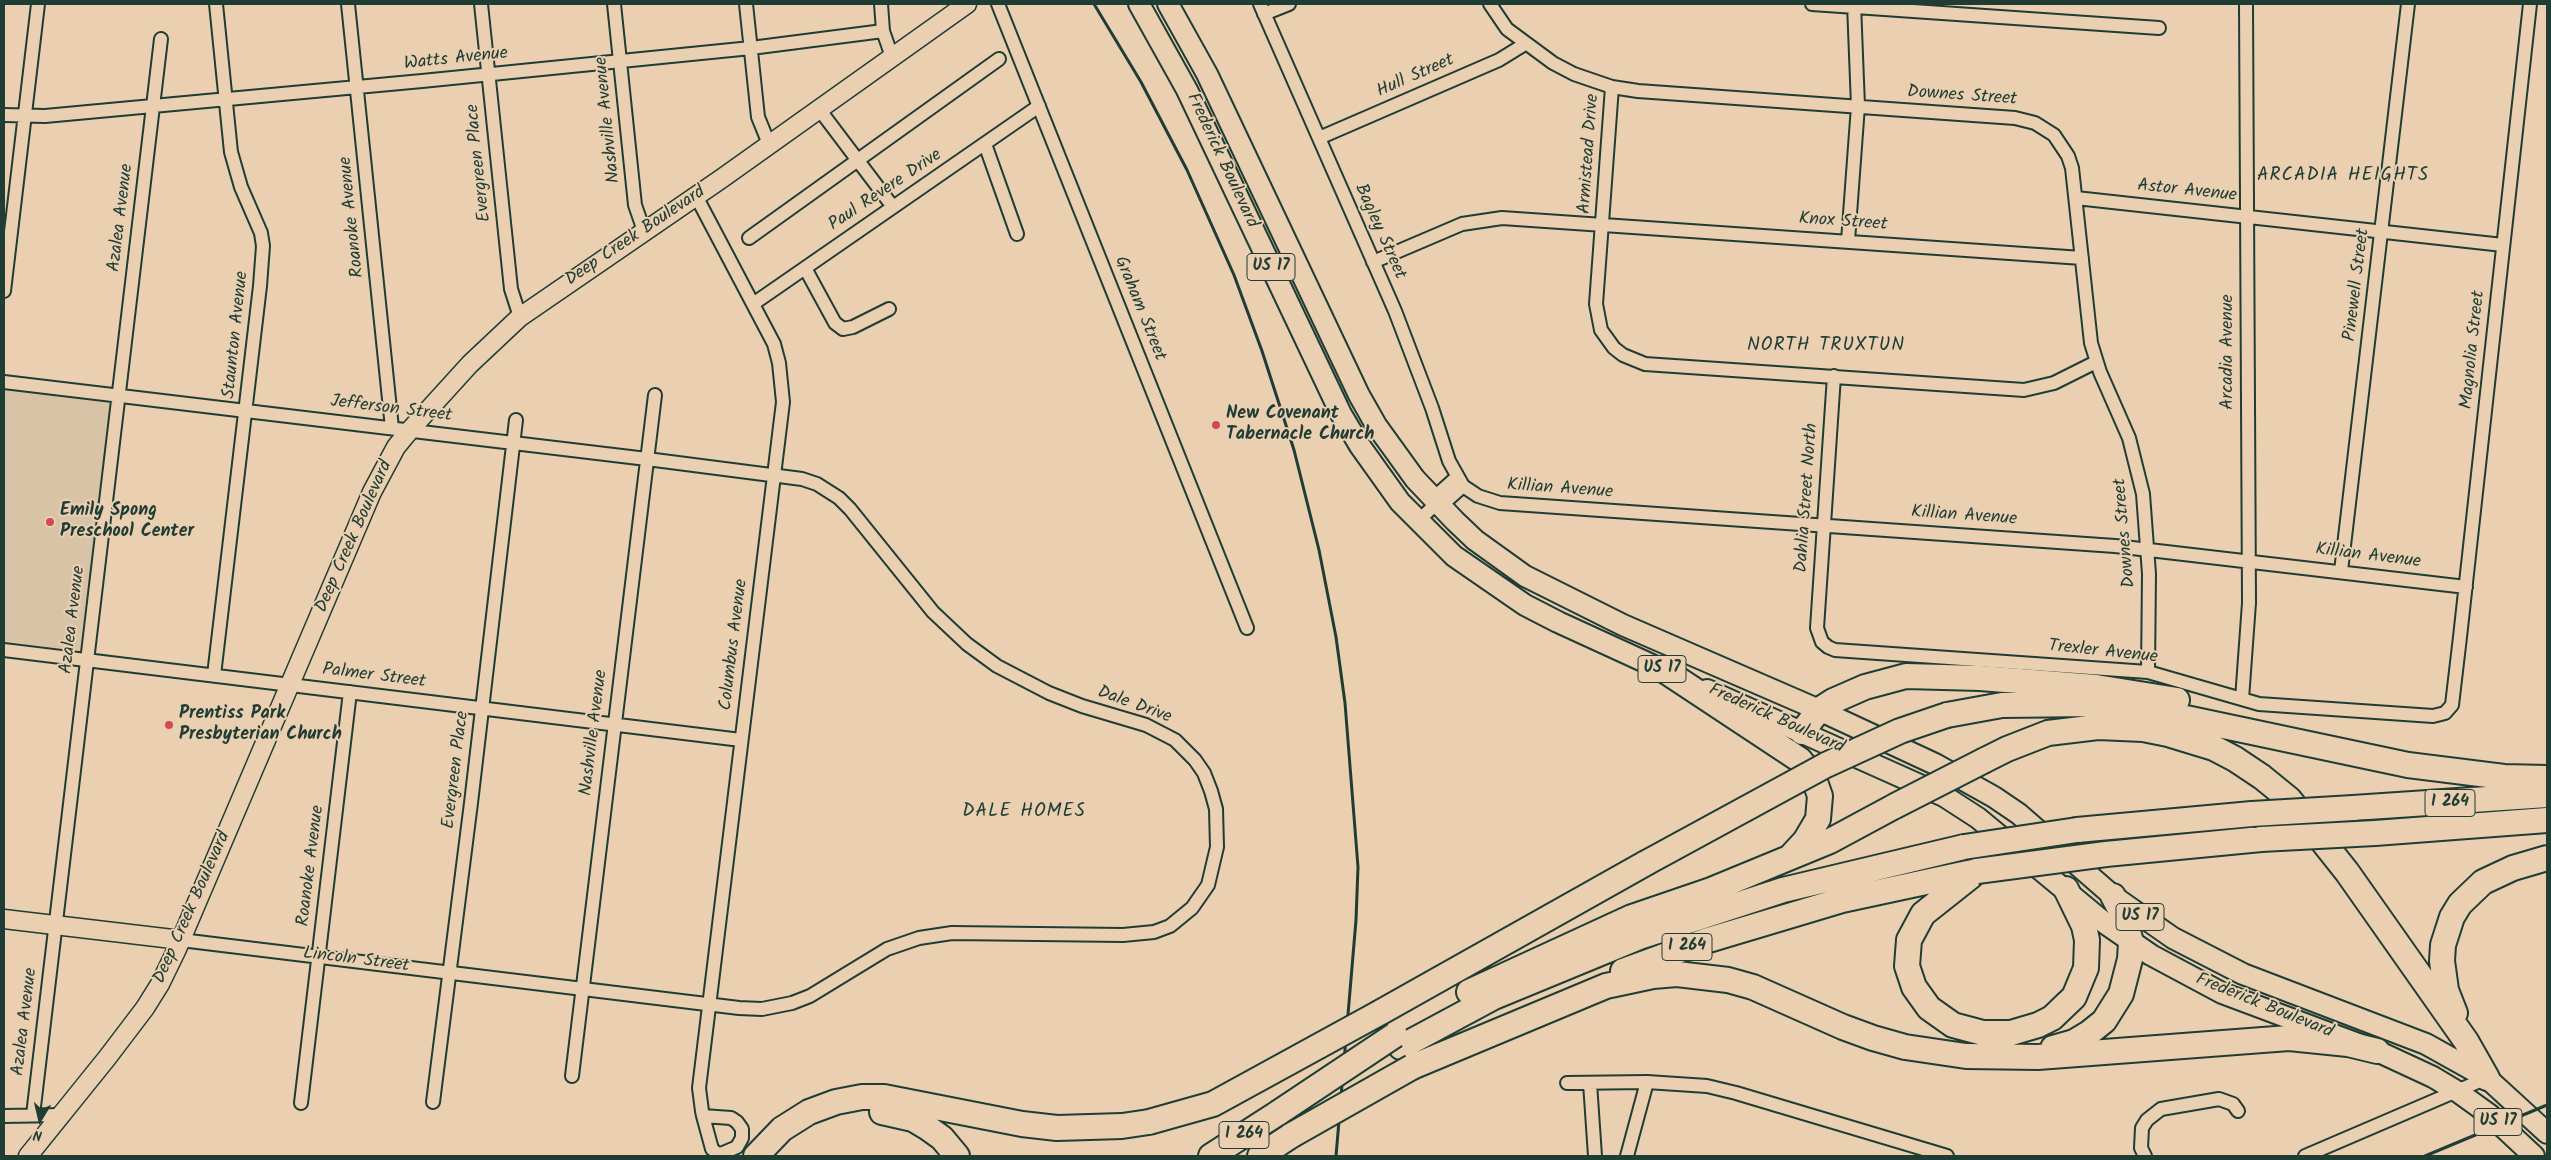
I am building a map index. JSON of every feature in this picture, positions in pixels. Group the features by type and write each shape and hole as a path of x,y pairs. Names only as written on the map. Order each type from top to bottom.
{"highway":[{"path":"1664,670 1800,760 1814,776 1820,796 1818,819 1805,841 1788,858"},
{"path":"1802,732 1820,710 1849,693 1884,680 1906,676 1980,678 2131,691 2196,704 2271,727 2328,749"},
{"path":"756,1156 782,1129 808,1112 836,1102 862,1097 884,1097 1022,1124 1057,1128 1122,1126 1149,1122 1213,1104 1256,1083 1646,863 1826,765 1900,731 1947,715 2002,705 2090,704 2167,714 2328,749 2456,772 2547,778"},
{"path":"1398,1041 1465,994 1632,917 1711,890 1830,841 2006,748 2048,733 2098,727 2143,729 2168,734 2214,748 2235,759 2268,781 2289,799 2347,872 2466,1041 2487,1078"},
{"name":"I 264","path":"1211,1156 1278,1113 1398,1041 1494,997 1642,936 1783,890 1964,848 2077,830 2252,814 2547,795"},
{"name":"I 264","path":"1261,1156 1292,1135 1412,1067 1467,1038 1573,990 1705,941 1842,900 1977,871 2106,854 2260,839 2375,833 2547,820"},
{"path":"2466,1041 2446,990 2443,974 2443,944 2452,917 2466,898 2483,882 2513,868 2547,858"},
{"path":"1977,871 1922,914 1909,940 1907,966 1914,987 1929,1008 1953,1025 1983,1033 2011,1033 2038,1025 2052,1018 2074,997 2086,968 2087,940 2084,926 2066,889"},
{"path":"2008,1057 2074,1042 2104,1021 2117,1001 2126,980 2131,942 2124,917 2112,896"},
{"path":"1412,1067 1606,986 1653,976 1677,974 1728,980 1754,987 1843,1027 1905,1047 1966,1056 2038,1057 2265,1039 2318,1040 2377,1051"},
{"path":"771,1156 805,1127 840,1114 876,1111 913,1119 942,1138 958,1156"}],"main road":[{"name":"Frederick Boulevard","path":"1139,4 1187,90 1341,414 1384,482 1418,522 1454,556 1525,605 1558,622 1944,796 1978,818 2131,942 2186,975 2222,993 2377,1051 2433,1077 2490,1115 2534,1156"},
{"name":"Frederick Boulevard","path":"1168,4 1207,74 1359,395 1392,450 1436,503 1475,540 1535,581 1622,625 1820,710 1935,764 1994,797 2019,814 2112,896 2151,925 2243,974 2408,1036 2454,1059 2487,1078 2547,1133"}],"street":[{"path":"4,291 38,4"},
{"name":"Staunton Avenue","path":"214,675 246,411 263,246 257,221 236,172 216,4"},
{"name":"Roanoke Avenue","path":"348,4 392,428"},
{"name":"Evergreen Place","path":"481,4 511,288 520,317"},
{"name":"Nashville Avenue","path":"614,4 635,204 644,231"},
{"path":"746,4 758,117 769,144"},
{"path":"881,4 883,31 892,57"},
{"name":"Deep Creek Boulevard","path":"28,1156 145,1008 160,984 181,940 372,492 396,448 410,430 470,364 520,317 696,196 967,4"},
{"name":"Graham Street","path":"998,4 1247,628"},
{"path":"1262,9 1289,4"},
{"name":"Downes Street","path":"1490,4 1507,28 1525,44 1574,74 1612,87 1638,91 2015,118 2035,123 2054,135 2068,156 2076,198 2088,322 2096,362 2122,420 2137,466 2143,494 2148,549 2150,616 2148,672"},
{"path":"1812,4 1854,5 2159,28"},
{"name":"Arcadia Avenue","path":"2242,699 2248,640 2249,561 2246,4"},
{"name":"Pinewell Street","path":"2342,571 2408,4"},
{"name":"Magnolia Street","path":"2452,701 2530,4"},
{"path":"1848,241 1858,106 1854,5"},
{"name":"Bagley Street","path":"1262,9 1412,354 1449,462 1460,481"},
{"name":"Watts Avenue","path":"4,115 24,116 153,106 750,48 883,31"},
{"name":"Azalea Avenue","path":"33,1115 161,39"},
{"name":"Hull Street","path":"1318,138 1499,60 1525,44"},
{"path":"749,238 999,59"},
{"name":"Armistead Drive","path":"1612,87 1597,316 1607,340 1623,355 1646,364 2024,390 2054,384 2096,362"},
{"name":"Paul Revere Drive","path":"753,304 1039,106"},
{"path":"819,109 893,207"},
{"path":"985,144 1017,234"},
{"name":"Columbus Avenue","path":"696,196 774,344 782,383 783,402 699,1088 703,1116"},
{"name":"Astor Avenue","path":"2076,198 2246,215 2503,245"},
{"name":"Armistead Drive","path":"1373,262 1445,231 1480,220 1502,218 1602,225"},
{"name":"Knox Street","path":"1602,225 2082,258"},
{"path":"805,268 834,323 843,329 853,327 889,309"},
{"name":"Dahlia Street North","path":"1817,622 1834,376"},
{"name":"Jefferson Street","path":"4,382 513,442 773,475"},
{"name":"Nashville Avenue","path":"572,1076 581,988 654,395"},
{"name":"Evergreen Place","path":"433,1102 483,708 516,420"},
{"name":"Dale Drive","path":"709,1004 762,1009 792,1003 810,996 887,949 905,941 932,935 1104,935 1154,932 1182,918 1200,900 1208,884 1217,847 1216,819 1211,791 1195,760 1174,740 1146,725 1082,706 1049,693 997,666 967,644 933,612 839,498 816,484 802,479 773,475"},
{"path":"1418,522 1436,503 1444,503 1460,481"},
{"name":"Killian Avenue","path":"1460,481 1478,496 1500,503 2148,549 2466,587"},
{"name":"Trexler Avenue","path":"1817,622 1818,635 1822,642 1835,650 2148,672 2258,704 2433,716 2445,713 2452,701"},
{"name":"Palmer Street","path":"4,650 741,740"},
{"name":"Roanoke Avenue","path":"301,1103 350,692"},
{"name":"Lincoln Street","path":"4,919 709,1004"},
{"path":"2305,1156 2487,1078"},
{"path":"1627,1156 1648,1082"},
{"path":"1567,1083 1648,1082 1707,1086 1736,1092 1947,1156"},
{"path":"1590,1083 1594,1156"},
{"path":"2144,1156 2141,1148 2142,1128 2153,1113 2161,1109 2219,1099 2233,1104 2238,1112"},
{"path":"4,1116 62,1115"}],"shaded area":[{"name":"Emily Spong Preschool Center","path":"4,388 111,402 80,651 4,641"}],"railway":[{"path":"1094,4 1141,82 1187,170 1234,275 1262,351 1294,450 1319,550 1336,637 1345,703 1358,867 1356,920 1336,1156"},
{"path":"2425,1156 2547,1105"}],"place":[{"name":"New Covenant Tabernacle Church","path":"1216,425"},
{"name":"Emily Spong Preschool Center","path":"50,522"},
{"name":"Prentiss Park Presbyterian Church","path":"169,725"}],"district":[{"name":"ARCADIA HEIGHTS","path":"2343,177"},
{"name":"NORTH TRUXTUN","path":"1826,347"},
{"name":"DALE HOMES","path":"1024,813"}]}
